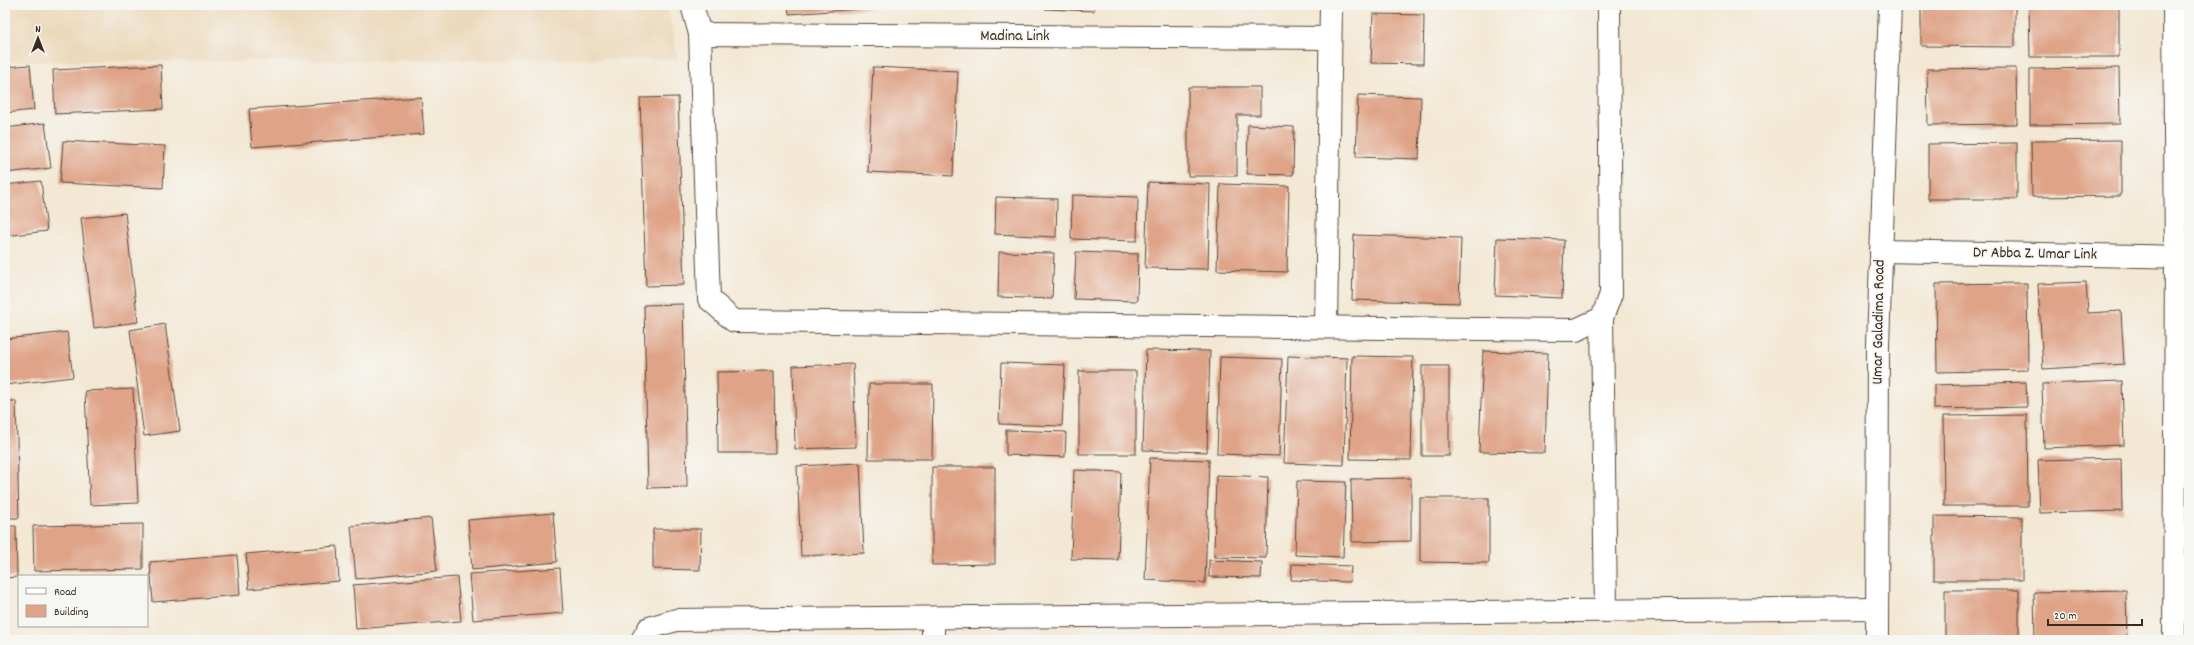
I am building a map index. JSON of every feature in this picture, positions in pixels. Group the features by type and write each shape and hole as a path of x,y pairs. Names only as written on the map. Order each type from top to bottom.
{"street":[{"path":"692,5 700,34 709,299 734,321 1326,326 1576,330 1602,318"},
{"path":"1326,326 1330,5"},
{"path":"1606,611 1602,318 1611,294 1609,5"},
{"name":"Umar Galadima Road","path":"1877,640 1878,351 1890,5"},
{"path":"2174,5 2182,257 2174,640"},
{"name":"Madina Link","path":"700,34 1330,38"},
{"name":"Dr Abba Z. Umar Link","path":"1881,251 2182,257"},
{"path":"642,640 649,628 676,620 1877,608"},
{"path":"933,618 933,640"}],"shaded area":[{"path":"5,5 667,5 678,59 5,62"}],"building":[{"path":"788,5 874,5 874,8 789,14"},
{"path":"1045,5 1094,5 1094,11 1045,9"},
{"path":"1921,5 2015,5 2015,47 1921,46"},
{"path":"2029,5 2119,5 2119,57 2030,57"},
{"path":"1373,14 1424,15 1423,64 1371,63"},
{"path":"30,65 34,110 5,113 5,67"},
{"path":"161,65 163,109 55,114 53,70"},
{"path":"873,67 958,71 953,176 868,172"},
{"path":"2016,68 2017,124 1928,125 1927,69"},
{"path":"2119,68 2120,124 2030,125 2030,69"},
{"path":"1188,87 1260,87 1260,115 1237,115 1237,176 1188,176"},
{"path":"1358,95 1421,97 1419,159 1356,157"},
{"path":"421,97 424,134 252,147 249,109"},
{"path":"678,97 684,285 646,286 640,98"},
{"path":"45,123 51,168 5,173 5,128"},
{"path":"1248,125 1294,127 1293,175 1247,174"},
{"path":"2121,140 2121,196 2032,197 2031,141"},
{"path":"63,141 165,146 163,188 60,183"},
{"path":"2017,143 2017,199 1928,199 1928,144"},
{"path":"41,181 47,231 5,236 5,185"},
{"path":"1148,182 1210,184 1208,269 1145,268"},
{"path":"1220,184 1289,186 1287,272 1217,270"},
{"path":"1072,195 1138,197 1137,241 1071,239"},
{"path":"996,197 1057,199 1056,237 995,234"},
{"path":"125,213 138,322 94,328 81,218"},
{"path":"1354,235 1461,238 1459,303 1352,300"},
{"path":"1497,238 1564,240 1562,298 1495,295"},
{"path":"999,252 1054,253 1052,299 998,297"},
{"path":"1076,252 1138,254 1137,301 1074,299"},
{"path":"2086,282 2088,313 2121,311 2124,364 2043,369 2038,284"},
{"path":"2027,283 2028,370 1937,372 1936,284"},
{"path":"683,304 687,487 648,488 644,305"},
{"path":"165,324 180,431 144,436 130,330"},
{"path":"67,332 73,377 5,385 5,339"},
{"path":"1146,350 1210,351 1207,452 1143,450"},
{"path":"1483,351 1548,353 1545,453 1479,452"},
{"path":"1288,356 1347,358 1344,465 1284,463"},
{"path":"1352,356 1413,357 1411,460 1350,459"},
{"path":"1220,357 1282,359 1279,456 1217,454"},
{"path":"1001,363 1065,365 1062,426 999,424"},
{"path":"853,364 856,447 795,449 793,366"},
{"path":"1422,366 1449,366 1449,456 1422,456"},
{"path":"774,371 775,453 718,453 717,372"},
{"path":"1079,371 1136,371 1136,454 1079,454"},
{"path":"2122,381 2124,445 2044,448 2042,384"},
{"path":"2026,382 2027,407 1934,409 1934,385"},
{"path":"869,384 933,384 932,459 868,459"},
{"path":"133,389 138,503 90,505 85,391"},
{"path":"5,401 16,401 19,518 5,518"},
{"path":"2027,415 2028,506 1944,506 1943,416"},
{"path":"1006,430 1066,432 1065,457 1006,455"},
{"path":"1150,458 1209,460 1205,583 1145,580"},
{"path":"2121,458 2122,511 2040,513 2038,460"},
{"path":"860,463 864,553 801,556 797,466"},
{"path":"932,467 995,467 995,564 932,565"},
{"path":"1074,470 1121,472 1118,560 1071,559"},
{"path":"1216,475 1268,477 1266,558 1214,557"},
{"path":"1411,478 1411,541 1352,542 1351,479"},
{"path":"1297,481 1346,482 1343,557 1295,555"},
{"path":"1420,498 1489,498 1489,563 1420,562"},
{"path":"553,513 557,562 472,570 468,520"},
{"path":"1934,516 2022,517 2022,580 1934,580"},
{"path":"431,518 437,571 356,579 351,526"},
{"path":"143,524 143,569 34,571 33,526"},
{"path":"5,526 16,526 17,577 5,578"},
{"path":"653,529 701,529 700,570 653,569"},
{"path":"337,546 339,581 249,589 246,554"},
{"path":"237,555 240,595 153,602 150,562"},
{"path":"1209,560 1262,562 1261,578 1209,577"},
{"path":"1292,564 1351,566 1350,582 1291,580"},
{"path":"560,568 563,613 473,620 469,574"},
{"path":"457,577 461,621 356,629 353,585"},
{"path":"1945,590 2019,590 2019,640 1945,640"},
{"path":"2126,590 2127,640 2035,640 2034,592"}]}
